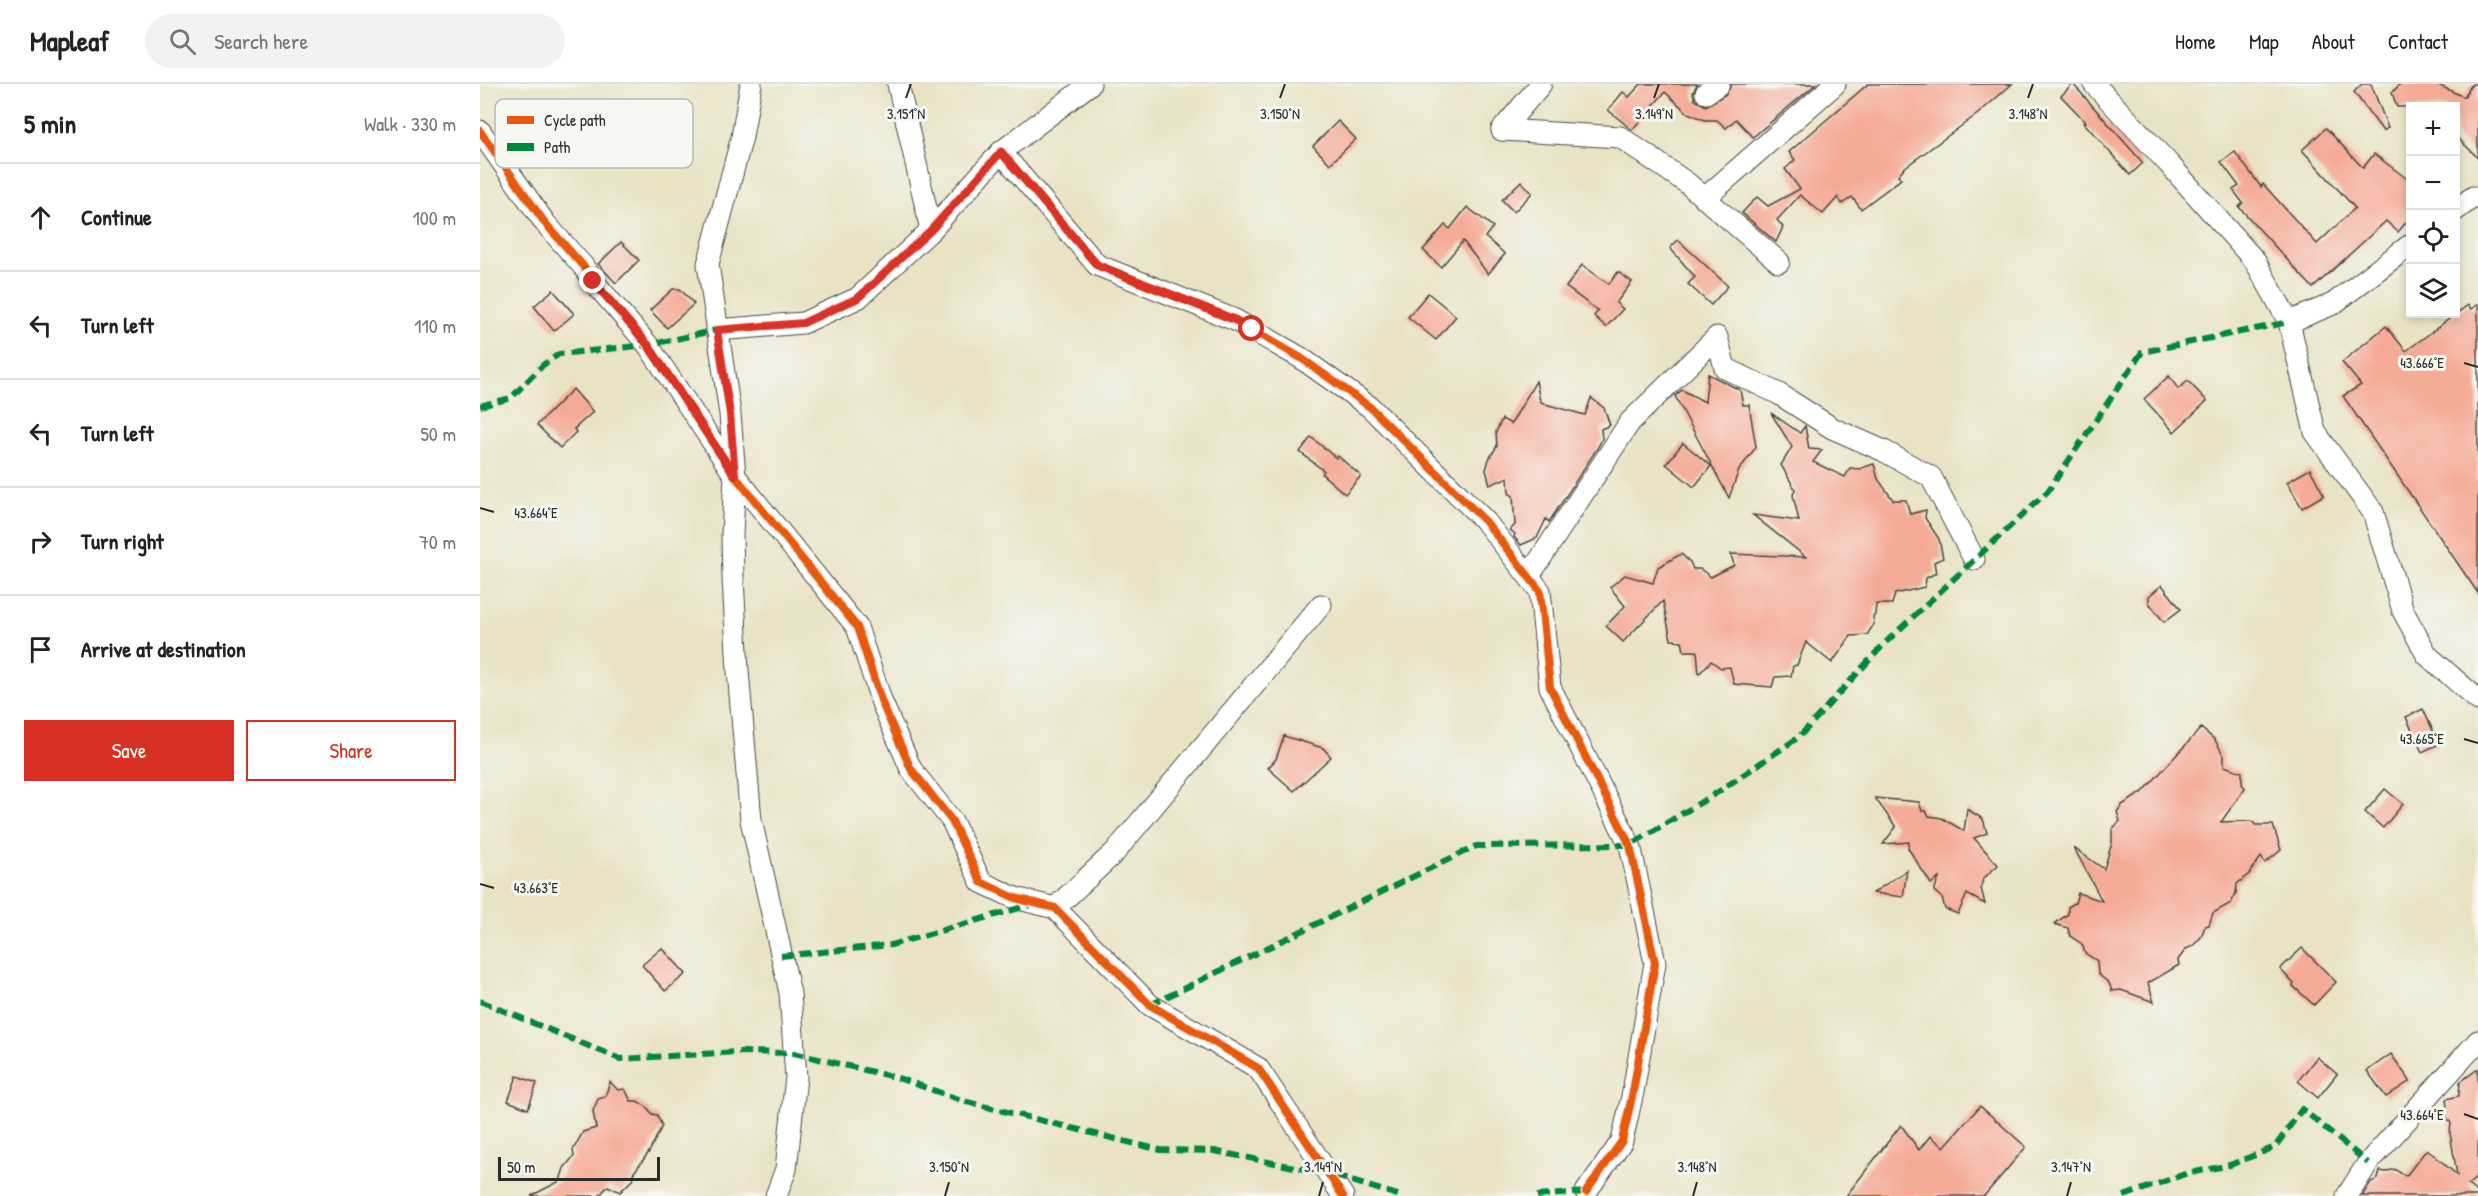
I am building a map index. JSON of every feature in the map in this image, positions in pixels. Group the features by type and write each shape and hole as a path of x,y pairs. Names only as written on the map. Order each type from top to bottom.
{"street":[{"path":"751,84 742,137 708,264 730,414 735,476 732,534 733,578 738,671 751,820 790,993 796,1077 786,1169 776,1196"},
{"path":"898,84 931,230"},
{"path":"717,330 803,323 858,298 931,230 1001,152 1090,84"},
{"path":"1541,84 1502,129 1620,138 1687,183 1779,262"},
{"path":"1705,198 1835,84"},
{"path":"2094,84 2169,164 2254,261 2289,322 2315,432 2373,512 2403,610 2427,655 2478,700"},
{"path":"480,131 495,152"},
{"path":"1001,152 1097,265 1235,320 1301,358 1370,407 1486,522 1540,591 1550,687 1630,845 1655,963 1633,1092 1622,1141 1586,1192"},
{"path":"506,168 545,223 584,266 593,281 648,345 735,476 857,627 882,703 910,769 952,821 981,882 1015,898 1055,908 1150,1005 1258,1068 1343,1196"},
{"path":"2460,207 2473,197 2478,198"},
{"path":"2289,322 2333,304 2406,248"},
{"path":"1529,576 1630,422 1717,337 1725,368 1779,394 1832,428 1884,451 1931,477 1974,559"},
{"path":"1055,908 1115,852 1321,605"},
{"path":"2347,1196 2368,1163 2478,1041"}],"building":[{"path":"1641,84 1697,84 1693,93 1695,100 1706,106 1726,94 1732,84 1816,84 1753,137 1736,119 1726,128 1717,120 1705,120 1688,113 1665,92 1632,130 1608,110 1623,92 1629,97"},
{"path":"1868,84 2012,84 1979,113 1904,168 1898,175 1901,179 1861,209 1852,197 1842,204 1838,197 1823,214 1800,195 1777,220 1783,227 1776,242 1742,213 1757,197 1768,206 1800,189 1785,169 1795,160 1789,152"},
{"path":"2073,84 2143,163 2130,175 2061,96"},
{"path":"2362,84 2371,84 2388,128 2383,131 2354,92"},
{"path":"2400,84 2436,84 2464,97 2472,84 2478,84 2478,158 2460,140 2460,102 2406,102 2406,107 2397,107 2392,93"},
{"path":"1338,121 1356,139 1330,164 1313,146"},
{"path":"2326,128 2363,168 2374,154 2406,178 2406,223 2398,232 2386,221 2313,288 2239,207 2243,203 2233,190 2239,186 2221,162 2235,152 2261,187 2263,184 2317,244 2355,208 2302,150"},
{"path":"1521,181 1532,193 1514,212 1502,200"},
{"path":"1467,207 1493,227 1485,237 1505,254 1488,274 1463,241 1441,267 1423,250 1445,225 1450,229"},
{"path":"1678,240 1728,286 1711,305 1688,284 1695,277 1670,248"},
{"path":"621,242 639,260 616,283 598,264"},
{"path":"1582,265 1609,284 1618,272 1632,282 1616,303 1623,309 1606,327 1594,316 1598,311 1566,287"},
{"path":"673,289 680,289 694,304 667,328 650,310"},
{"path":"553,290 574,314 554,331 534,306"},
{"path":"1428,293 1456,316 1436,340 1408,317"},
{"path":"2478,304 2478,593 2343,396 2361,385 2342,362 2386,326 2406,351 2450,318 2460,318 2460,311 2468,305 2471,309"},
{"path":"1708,374 1740,390 1743,405 1749,405 1756,447 1739,470 1729,498 1675,396 1682,390 1705,402"},
{"path":"2169,376 2178,389 2188,381 2207,401 2174,432 2144,399"},
{"path":"1536,381 1540,401 1545,404 1585,415 1591,398 1604,408 1610,425 1601,429 1602,439 1598,447 1549,522 1546,519 1537,538 1521,545 1510,530 1515,525 1513,496 1509,493 1508,477 1490,485 1486,470 1489,459 1497,446 1496,432 1502,419 1511,424"},
{"path":"573,389 593,412 574,429 576,432 560,448 537,425"},
{"path":"1771,413 1800,433 1805,426 1809,449 1822,450 1813,462 1845,477 1850,468 1859,469 1874,464 1878,479 1893,500 1906,500 1910,514 1926,510 1925,518 1939,539 1943,558 1934,562 1936,573 1926,578 1925,587 1895,594 1892,604 1876,604 1874,624 1867,635 1851,636 1832,663 1806,642 1797,665 1793,666 1791,676 1775,677 1772,687 1734,684 1730,667 1721,668 1711,661 1699,674 1697,651 1684,651 1682,641 1671,640 1663,601 1623,642 1606,626 1625,606 1610,587 1625,575 1653,583 1658,567 1681,554 1690,562 1693,569 1700,569 1711,577 1734,565 1731,554 1806,557 1753,515 1799,521 1793,495 1795,489 1781,465 1792,447"},
{"path":"1311,437 1361,476 1345,494 1322,474 1324,471 1300,452"},
{"path":"1683,443 1711,466 1694,487 1666,464"},
{"path":"2310,469 2324,495 2302,508 2287,482"},
{"path":"2162,585 2181,609 2164,622 2149,603 2149,596"},
{"path":"2423,709 2439,744 2422,752 2406,717"},
{"path":"2201,728 2215,740 2224,756 2224,766 2242,772 2242,784 2245,788 2221,822 2251,821 2256,825 2273,825 2281,850 2265,863 2261,857 2249,874 2237,884 2231,903 2213,913 2201,937 2193,946 2186,949 2178,960 2179,965 2148,983 2154,1002 2121,990 2112,991 2109,983 2098,974 2097,961 2085,953 2082,944 2070,936 2068,928 2054,924 2068,914 2068,907 2075,903 2078,893 2102,901 2074,848 2104,869 2112,843 2112,829 2120,821 2117,812 2122,805 2143,792"},
{"path":"1284,736 1323,748 1331,757 1294,791 1268,768 1276,759"},
{"path":"2385,789 2403,804 2383,828 2365,812"},
{"path":"1875,798 1919,802 1922,811 1926,811 1929,816 1942,818 1964,831 1967,809 1983,819 1987,833 1974,838 1998,865 1983,879 1981,888 1985,904 1967,894 1958,914 1945,909 1942,898 1934,891 1939,878 1931,884 1908,848 1909,842 1883,844 1896,827"},
{"path":"1907,870 1903,897 1873,893"},
{"path":"662,948 686,974 665,991 642,965"},
{"path":"2302,948 2336,982 2314,1005 2293,986 2294,984 2280,969"},
{"path":"2391,1054 2410,1081 2386,1097 2367,1071"},
{"path":"2317,1057 2337,1074 2318,1098 2298,1081"},
{"path":"2478,1069 2478,1176 2468,1185 2478,1193 2478,1196 2362,1196 2371,1182 2378,1179 2380,1171 2386,1172 2394,1169 2406,1176 2427,1149 2457,1175 2450,1133 2451,1123 2443,1113 2447,1108 2446,1099 2459,1096 2460,1082"},
{"path":"517,1076 537,1083 528,1109 508,1101"},
{"path":"610,1082 618,1090 625,1089 631,1101 637,1101 647,1107 652,1114 657,1115 662,1126 649,1152 632,1175 633,1179 620,1192 608,1186 599,1196 531,1196 560,1181 564,1168 574,1156 573,1150 583,1132 596,1128 593,1111 598,1099 605,1097"},
{"path":"1980,1106 2026,1147 1984,1196 1846,1196 1901,1125 1919,1150 1930,1136 1944,1147"}],"marked path":[{"path":"1150,1005 1476,846 1630,845 1718,792 1799,737 1885,643 2048,491 2142,352 2289,322"},
{"path":"480,406 511,398 543,365 559,354 648,345 717,330"},
{"path":"781,956 891,945 1030,905"},
{"path":"480,1001 620,1059 736,1052 794,1053 898,1078 967,1102 1160,1150 1214,1151 1329,1174 1401,1196"},
{"path":"2124,1196 2185,1174 2230,1165 2275,1147 2302,1109 2368,1163"},
{"path":"1537,1196 1586,1192 1589,1196"}],"cycle path":[{"path":"480,131 495,152"},
{"path":"1001,152 1097,265 1235,320 1301,358 1370,407 1486,522 1540,591 1550,687 1630,845 1655,963 1633,1092 1622,1141 1586,1192"},
{"path":"506,168 545,223 648,345 735,476 857,627 882,703 911,769 952,821 981,882 1015,898 1055,908 1150,1005 1258,1068 1343,1196"}],"route":[{"path":"593,281 648,345 735,476 730,414 717,330 803,323 858,298 931,230 1001,152 1097,265 1153,286 1252,329"}]}
